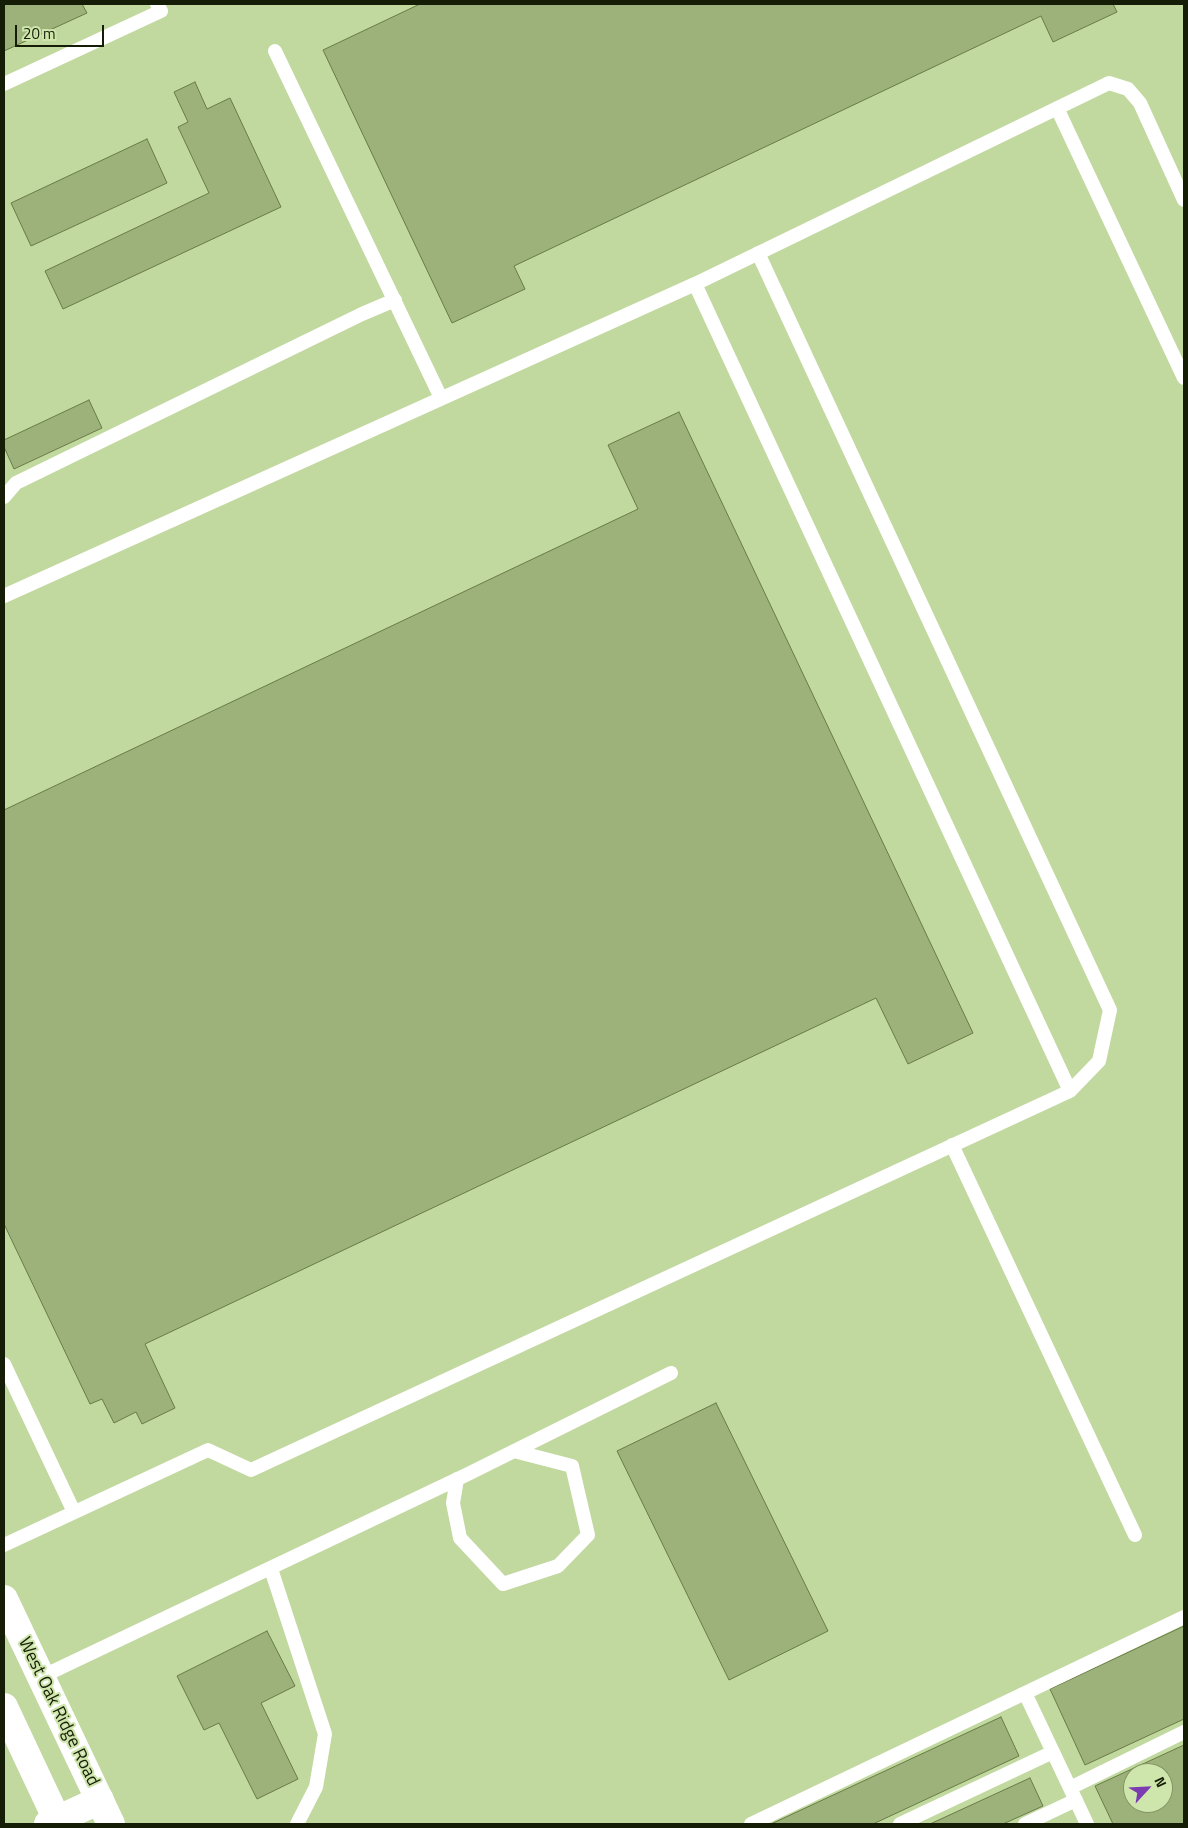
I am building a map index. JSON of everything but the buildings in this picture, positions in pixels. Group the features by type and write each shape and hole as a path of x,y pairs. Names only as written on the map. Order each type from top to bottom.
{"street":[{"name":"West Oak Ridge Road","path":"4,1600 106,1812"},
{"path":"4,1708 55,1823 106,1812"}],"lane":[{"path":"4,84 161,11 157,4"},
{"path":"275,51 442,398"},
{"path":"4,596 694,284 1109,83 1128,89 1140,103 1184,200"},
{"path":"1057,108 1184,378"},
{"path":"4,1545 208,1450 251,1470 1070,1091 1099,1060 1110,1010 758,253"},
{"path":"694,284 1070,1091"},
{"path":"4,497 16,483 394,300"},
{"path":"952,1146 1135,1535"},
{"path":"4,1364 74,1512"},
{"path":"41,1677 271,1569 671,1373"},
{"path":"457,1479 453,1503 460,1538 503,1584 558,1566 588,1535 572,1466 514,1451"},
{"path":"271,1569 325,1734 316,1787 297,1824"},
{"path":"751,1824 1184,1617"},
{"path":"1025,1693 1087,1824"},
{"path":"1025,1824 1073,1794 1184,1732"},
{"path":"900,1824 1053,1752"}]}
